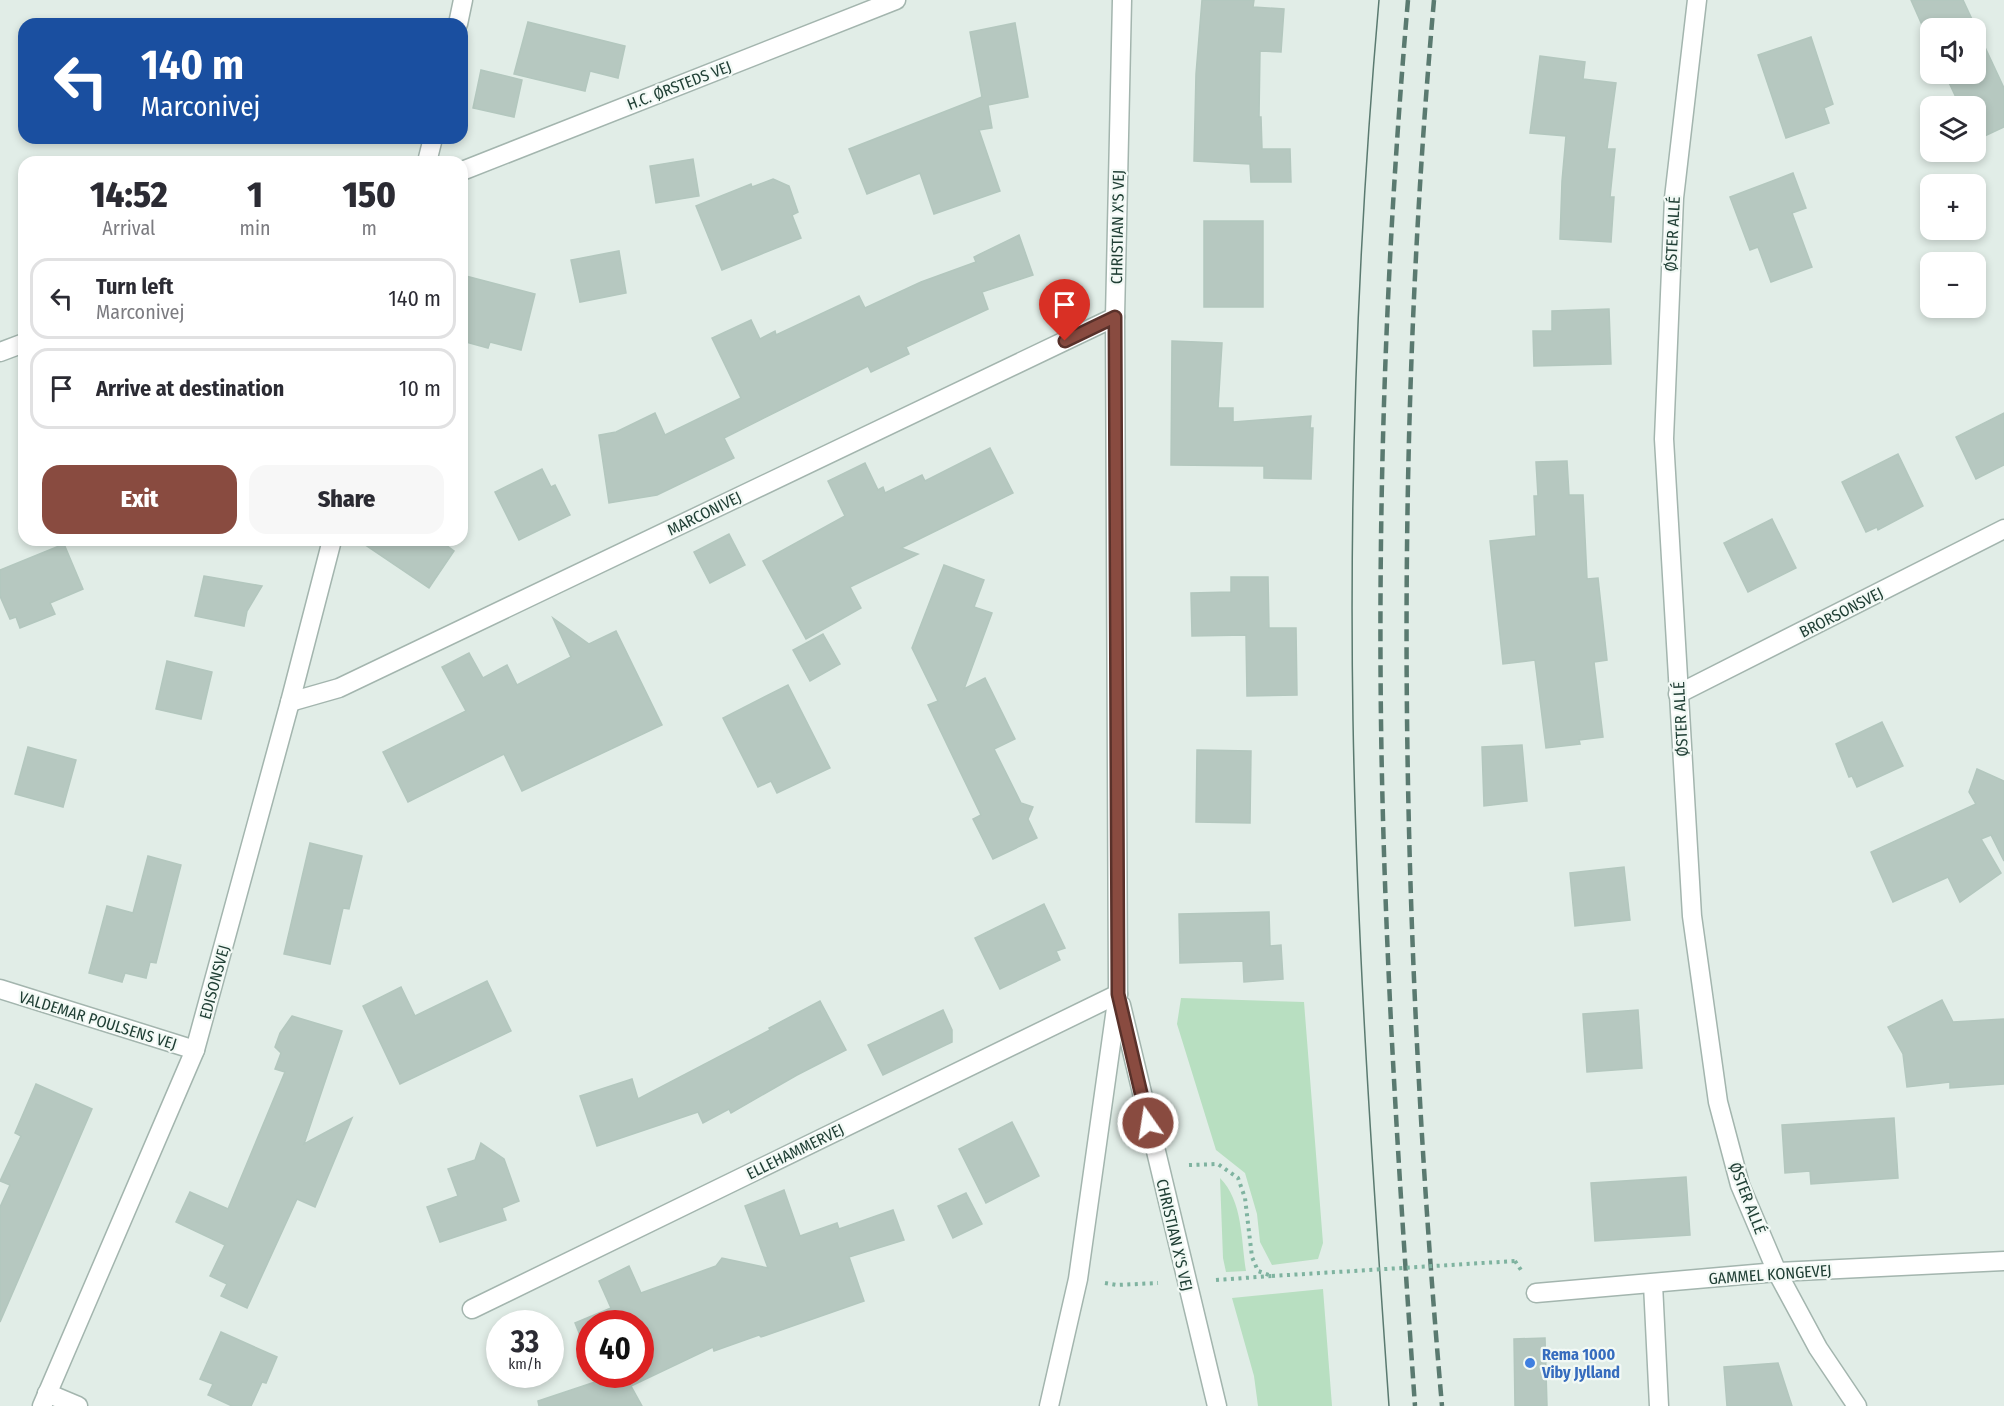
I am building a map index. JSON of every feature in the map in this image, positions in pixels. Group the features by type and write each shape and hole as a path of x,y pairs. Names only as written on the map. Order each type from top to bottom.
{"street":[{"path":"459,18 463,0"},
{"name":"H.C. ØRSTEDS VEJ","path":"468,169 896,0"},
{"name":"CHRISTIAN X'S VEJ","path":"1049,1406 1078,1279 1118,994 1115,317 1122,0"},
{"name":"ØSTER ALLÉ","path":"1697,0 1674,198 1664,439 1692,916 1718,1102 1740,1185 1777,1272 1818,1348 1857,1406"},
{"name":"MARCONIVEJ","path":"290,702 339,688 1115,317"},
{"path":"0,352 18,345"},
{"name":"BRORSONSVEJ","path":"1678,694 2004,529"},
{"name":"EDISONSVEJ","path":"45,1400 195,1050 330,546"},
{"name":"VALDEMAR POULSENS VEJ","path":"0,989 195,1050"},
{"name":"CHRISTIAN X'S VEJ","path":"1118,994 1217,1406"},
{"name":"ELLEHAMMERVEJ","path":"472,1309 1118,994"},
{"name":"GAMMEL KONGEVEJ","path":"1536,1293 1777,1272 2004,1261"},
{"path":"1653,1284 1659,1406"},
{"path":"45,1400 78,1406"}],"path":[{"path":"1158,1166 1218,1164 1238,1178 1245,1198 1252,1257 1258,1271 1272,1276"},
{"path":"1247,1278 1515,1261"},
{"path":"1078,1279 1117,1285 1186,1282"}],"green space":[{"path":"1181,998 1304,1002 1323,1243 1318,1259 1272,1265 1260,1242 1257,1214 1245,1173 1216,1150 1177,1024"},
{"path":"1220,1178 1228,1187 1237,1209 1246,1271 1226,1272 1223,1258"},
{"path":"1323,1289 1332,1406 1258,1406 1254,1376 1232,1298"}],"building":[{"path":"1202,0 1254,0 1253,7 1284,9 1281,52 1260,51 1259,117 1261,117 1262,149 1290,149 1291,182 1251,182 1250,164 1194,161 1196,74"},
{"path":"1911,0 1963,0 1971,18 1920,18 1920,20"},
{"path":"528,22 625,46 618,78 590,71 585,91 514,74"},
{"path":"1015,23 1028,97 988,105 992,128 979,130 1000,191 934,214 920,173 867,194 849,149 982,97 970,32"},
{"path":"1811,37 1833,104 1824,108 1829,123 1786,138 1758,55"},
{"path":"1986,49 2004,88 2004,127 1986,135 1986,96 1955,96 1950,84 1986,84"},
{"path":"1540,56 1585,62 1583,79 1616,83 1607,149 1615,149 1610,197 1614,197 1611,242 1560,239 1566,136 1530,133"},
{"path":"481,70 522,80 514,117 473,108"},
{"path":"693,159 699,196 656,203 650,166"},
{"path":"1793,173 1806,208 1792,213 1812,267 1771,282 1758,247 1750,250 1730,197"},
{"path":"773,179 789,186 798,212 792,215 801,238 722,270 696,206 751,184 752,187"},
{"path":"1204,221 1263,221 1263,307 1204,307"},
{"path":"1019,235 1033,275 982,292 988,309 906,347 909,354 871,372 868,366 724,438 734,458 657,495 609,503 599,435 616,432 655,413 665,435 741,398 712,338 751,320 760,339 775,331 776,335 859,296 865,308 921,282 976,262 974,257"},
{"path":"619,251 626,293 580,302 571,260"},
{"path":"468,277 535,294 521,350 490,342 488,348 468,343"},
{"path":"1609,309 1611,364 1534,366 1533,331 1552,331 1552,311"},
{"path":"1172,341 1222,343 1218,408 1233,408 1233,422 1311,416 1310,428 1313,428 1311,479 1264,478 1264,466 1171,465"},
{"path":"2004,413 2004,465 1976,479 1956,437"},
{"path":"990,448 1013,493 901,548 918,554 850,587 861,608 806,639 763,561 845,516 828,481 865,463 878,490 883,487 885,493 922,475 925,481"},
{"path":"1898,454 1923,506 1878,530 1877,527 1866,532 1842,482"},
{"path":"1567,461 1569,495 1583,495 1587,579 1598,578 1607,660 1594,662 1603,737 1579,740 1580,744 1546,748 1535,660 1503,664 1490,541 1536,536 1534,496 1538,496 1536,462"},
{"path":"542,469 551,487 555,485 570,515 519,540 495,492"},
{"path":"1772,519 1796,568 1748,592 1724,543"},
{"path":"729,534 745,565 710,583 694,552"},
{"path":"59,546 65,546 83,589 50,603 55,614 20,628 16,617 10,619 0,596 0,570"},
{"path":"367,546 447,546 454,551 429,588"},
{"path":"944,565 984,580 974,607 992,613 964,689 985,678 1015,739 994,749 1021,803 1033,807 1028,819 1037,838 993,859 973,819 981,815 928,705 938,701 912,648"},
{"path":"204,576 262,586 247,611 244,626 195,616"},
{"path":"1231,577 1268,577 1269,628 1296,628 1297,695 1247,696 1246,635 1192,636 1191,593 1231,592"},
{"path":"553,618 589,644 616,631 662,725 522,791 504,754 408,802 383,752 466,711 442,667 469,653 483,678 507,665 517,685 571,657"},
{"path":"823,634 840,664 810,681 793,650"},
{"path":"167,661 212,672 201,719 156,709"},
{"path":"788,685 830,768 777,793 771,781 758,787 723,718"},
{"path":"1882,722 1903,766 1857,787 1852,776 1849,777 1836,744"},
{"path":"1522,745 1527,801 1484,806 1482,747"},
{"path":"28,747 76,760 63,807 15,794"},
{"path":"1197,750 1251,751 1250,823 1196,822"},
{"path":"1977,769 2004,781 2004,861 1991,835 1981,839 2001,873 1960,902 1948,877 1893,902 1871,852 1976,804 1969,792"},
{"path":"310,843 362,856 349,909 343,908 330,964 284,954"},
{"path":"148,856 181,865 156,963 150,962 146,978 125,973 122,982 89,973 107,906 133,913"},
{"path":"1624,867 1630,920 1575,926 1570,873"},
{"path":"1044,904 1065,948 1056,951 1060,960 1000,989 975,938"},
{"path":"1269,912 1270,946 1281,945 1283,979 1244,982 1243,961 1180,963 1179,914"},
{"path":"487,981 511,1031 400,1084 363,1006 401,987 415,1016"},
{"path":"1942,1000 1953,1022 2004,1019 2004,1084 1950,1088 1950,1082 1907,1087 1903,1054 1888,1027"},
{"path":"820,1001 846,1050 731,1113 729,1109 703,1123 698,1112 597,1146 580,1096 632,1079 638,1099 770,1030 769,1028"},
{"path":"943,1010 952,1030 952,1042 883,1075 868,1045"},
{"path":"1638,1010 1642,1068 1587,1072 1583,1014"},
{"path":"292,1016 342,1031 304,1144 352,1118 315,1207 297,1199 247,1308 221,1296 227,1284 210,1276 225,1245 176,1222 190,1192 228,1209 285,1072 275,1069 281,1053 275,1047 280,1033"},
{"path":"36,1084 92,1109 0,1322 0,1207 10,1185 0,1181 21,1136 15,1133"},
{"path":"1894,1118 1898,1178 1811,1184 1810,1171 1785,1173 1782,1125"},
{"path":"1012,1122 1039,1176 986,1203 959,1149"},
{"path":"481,1143 504,1159 519,1201 502,1208 506,1220 440,1242 427,1207 458,1196 448,1169 475,1160"},
{"path":"1686,1177 1690,1235 1595,1241 1591,1183"},
{"path":"784,1190 800,1236 837,1223 839,1229 893,1210 904,1240 849,1257 864,1301 761,1337 759,1335 714,1351 713,1347 654,1375 654,1310 606,1310 611,1308 599,1281 629,1266 641,1293 716,1266 722,1258 768,1268 745,1206"},
{"path":"966,1193 982,1224 953,1238 938,1206"},
{"path":"221,1332 277,1357 266,1383 262,1382 251,1406 232,1406 208,1395 213,1384 200,1379"},
{"path":"1545,1338 1547,1406 1515,1406 1514,1339"},
{"path":"1778,1363 1792,1406 1727,1406 1724,1367"},
{"path":"577,1388 632,1388 642,1406 539,1406 538,1401"}],"tram line":[{"path":"1379,0 1360,270 1352,540 1352,631 1355,807 1362,978 1389,1406"}],"railway":[{"path":"1408,0 1389,270 1380,631 1389,978 1415,1406"},
{"path":"1434,0 1421,176 1412,351 1407,527 1407,703 1410,879 1418,1055 1428,1231 1442,1406"}],"place":[{"name":"Rema 1000 Viby Jylland","path":"1530,1363"}],"route":[{"path":"1065,341 1115,317 1118,994 1148,1123"}]}
